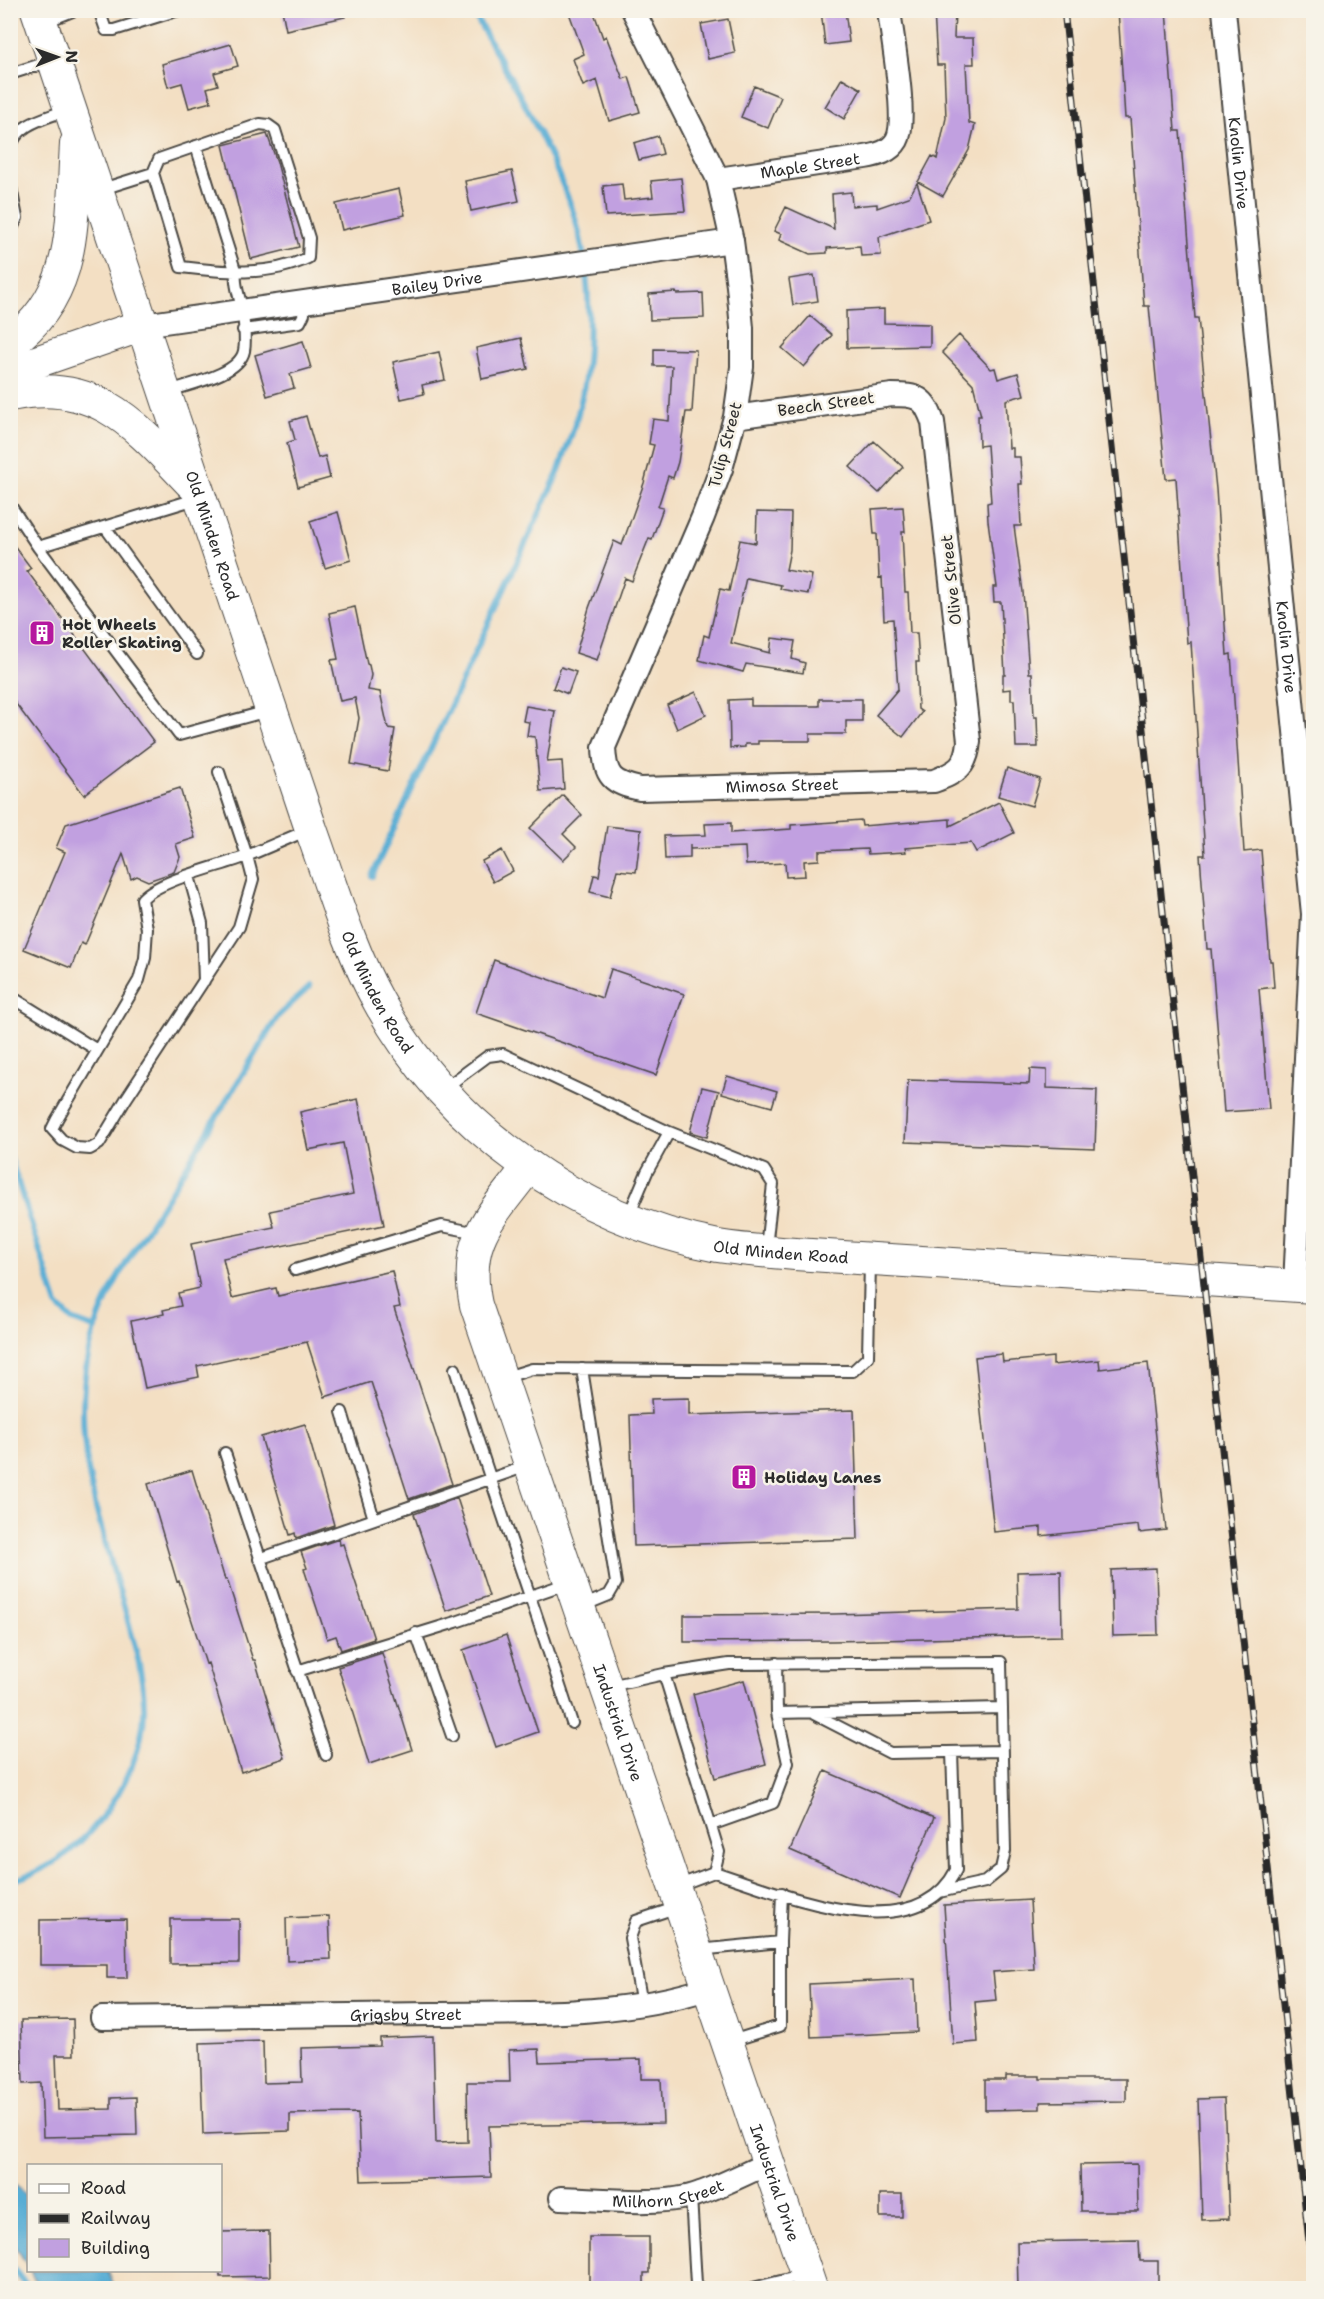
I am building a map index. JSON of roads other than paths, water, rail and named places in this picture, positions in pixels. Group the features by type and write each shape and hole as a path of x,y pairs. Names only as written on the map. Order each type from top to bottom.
{"main road":[{"name":"Old Minden Road","path":"39,17 311,829 354,949 368,982 403,1041 442,1090 478,1127 529,1166 573,1194 627,1218 717,1245 870,1259 1304,1286"},
{"path":"10,343 37,320 47,307 64,271 70,231 74,119"},
{"path":"10,371 143,325"},
{"path":"10,395 34,391 61,392 87,398 110,408 141,431 200,494"},
{"name":"Industrial Drive","path":"529,1166 481,1234 474,1248 473,1290 482,1324 809,2282"}],"street":[{"name":"Tulip Street","path":"607,771 604,747 703,517 721,469 735,417 742,367 742,328 732,241 718,179 633,10"},
{"name":"Maple Street","path":"718,179 875,155 884,153 892,147 898,139 901,116 890,10"},
{"name":"Knolin Drive","path":"1224,10 1313,914 1304,1286"},
{"name":"Bailey Drive","path":"143,325 243,320 303,302 732,241"},
{"name":"Beech Street","path":"735,417 892,395 917,397"},
{"name":"Olive Street","path":"917,397 925,403 933,422 969,741 968,755 961,768"},
{"name":"Mimosa Street","path":"607,771 616,781 640,789 934,781 961,768"},
{"name":"Grigsby Street","path":"102,2018 541,2013 642,2004 689,1995 709,1988"},
{"name":"Milhorn Street","path":"561,2198 664,2200 691,2196 769,2163"}],"lane":[{"path":"39,17 75,10"},
{"path":"99,10 106,30 156,14 179,10"},
{"path":"10,75 54,60"},
{"path":"10,149 12,141 30,124 74,119"},
{"path":"260,124 268,125 275,130 309,238 308,258 293,265 236,273 181,267 153,172 159,159 196,146 260,124"},
{"path":"165,392 229,371 240,361 244,351 243,320 235,280 236,273 196,146"},
{"path":"98,190 153,172"},
{"path":"10,182 17,218 10,232"},
{"path":"38,547 200,494"},
{"path":"10,505 15,520 38,547 179,735 272,711"},
{"path":"105,526 197,654"},
{"path":"219,772 247,856 253,879 239,927 126,1098 99,1144 90,1149 77,1148 62,1140 52,1130 57,1119 139,980 145,958 147,929 142,899 146,894 247,856 311,829"},
{"path":"189,876 202,923 204,981"},
{"path":"10,996 97,1050"},
{"path":"442,1090 488,1056 503,1054 669,1132 764,1170 773,1184 765,1251"},
{"path":"627,1218 647,1172 669,1132"},
{"path":"296,1270 442,1226 481,1234"},
{"path":"501,1378 532,1369 854,1371 868,1357 870,1259"},
{"path":"455,1369 489,1479 531,1596 572,1723"},
{"path":"297,1671 456,1622 531,1596 609,1595 616,1583 582,1369"},
{"path":"342,1412 374,1519"},
{"path":"225,1453 326,1755"},
{"path":"259,1559 530,1464"},
{"path":"416,1634 452,1736"},
{"path":"606,1687 664,1674 729,1664 1001,1662 1005,1851 1001,1869 986,1882 939,1892"},
{"path":"711,1825 773,1803 788,1763 777,1713 776,1664"},
{"path":"642,2004 630,1938 636,1921 714,1872 719,1852 664,1674"},
{"path":"777,1713 1002,1708"},
{"path":"812,1712 890,1753 1003,1751"},
{"path":"714,1872 833,1909 897,1912 923,1905 949,1884 956,1870 952,1752"},
{"path":"728,2042 780,2026 782,1893"},
{"path":"696,1950 780,1942"},
{"path":"691,2196 696,2284 701,2289"},
{"path":"753,2289 809,2282"}],"water":[{"path":"11,2181 27,2196 27,2265 11,2238"},
{"path":"31,2272 108,2272 115,2288 39,2288"}],"waterway":[{"path":"372,876 558,473 583,393 589,311 584,256 578,230 571,206 550,155 513,82 472,10"},
{"path":"10,1881 48,1866 90,1832 108,1809 125,1781 137,1751 144,1720 140,1667 98,1514 86,1452 83,1421 84,1389 93,1335 110,1293 131,1254 278,1016 309,987"},
{"path":"10,1157 57,1305 72,1320 96,1329"},
{"path":"10,2265 29,2288"}],"railway":[{"path":"1064,10 1314,2287"}],"place":[{"name":"Hot Wheels Roller Skating","path":"42,633"},
{"name":"Holiday Lanes","path":"744,1477"}]}
